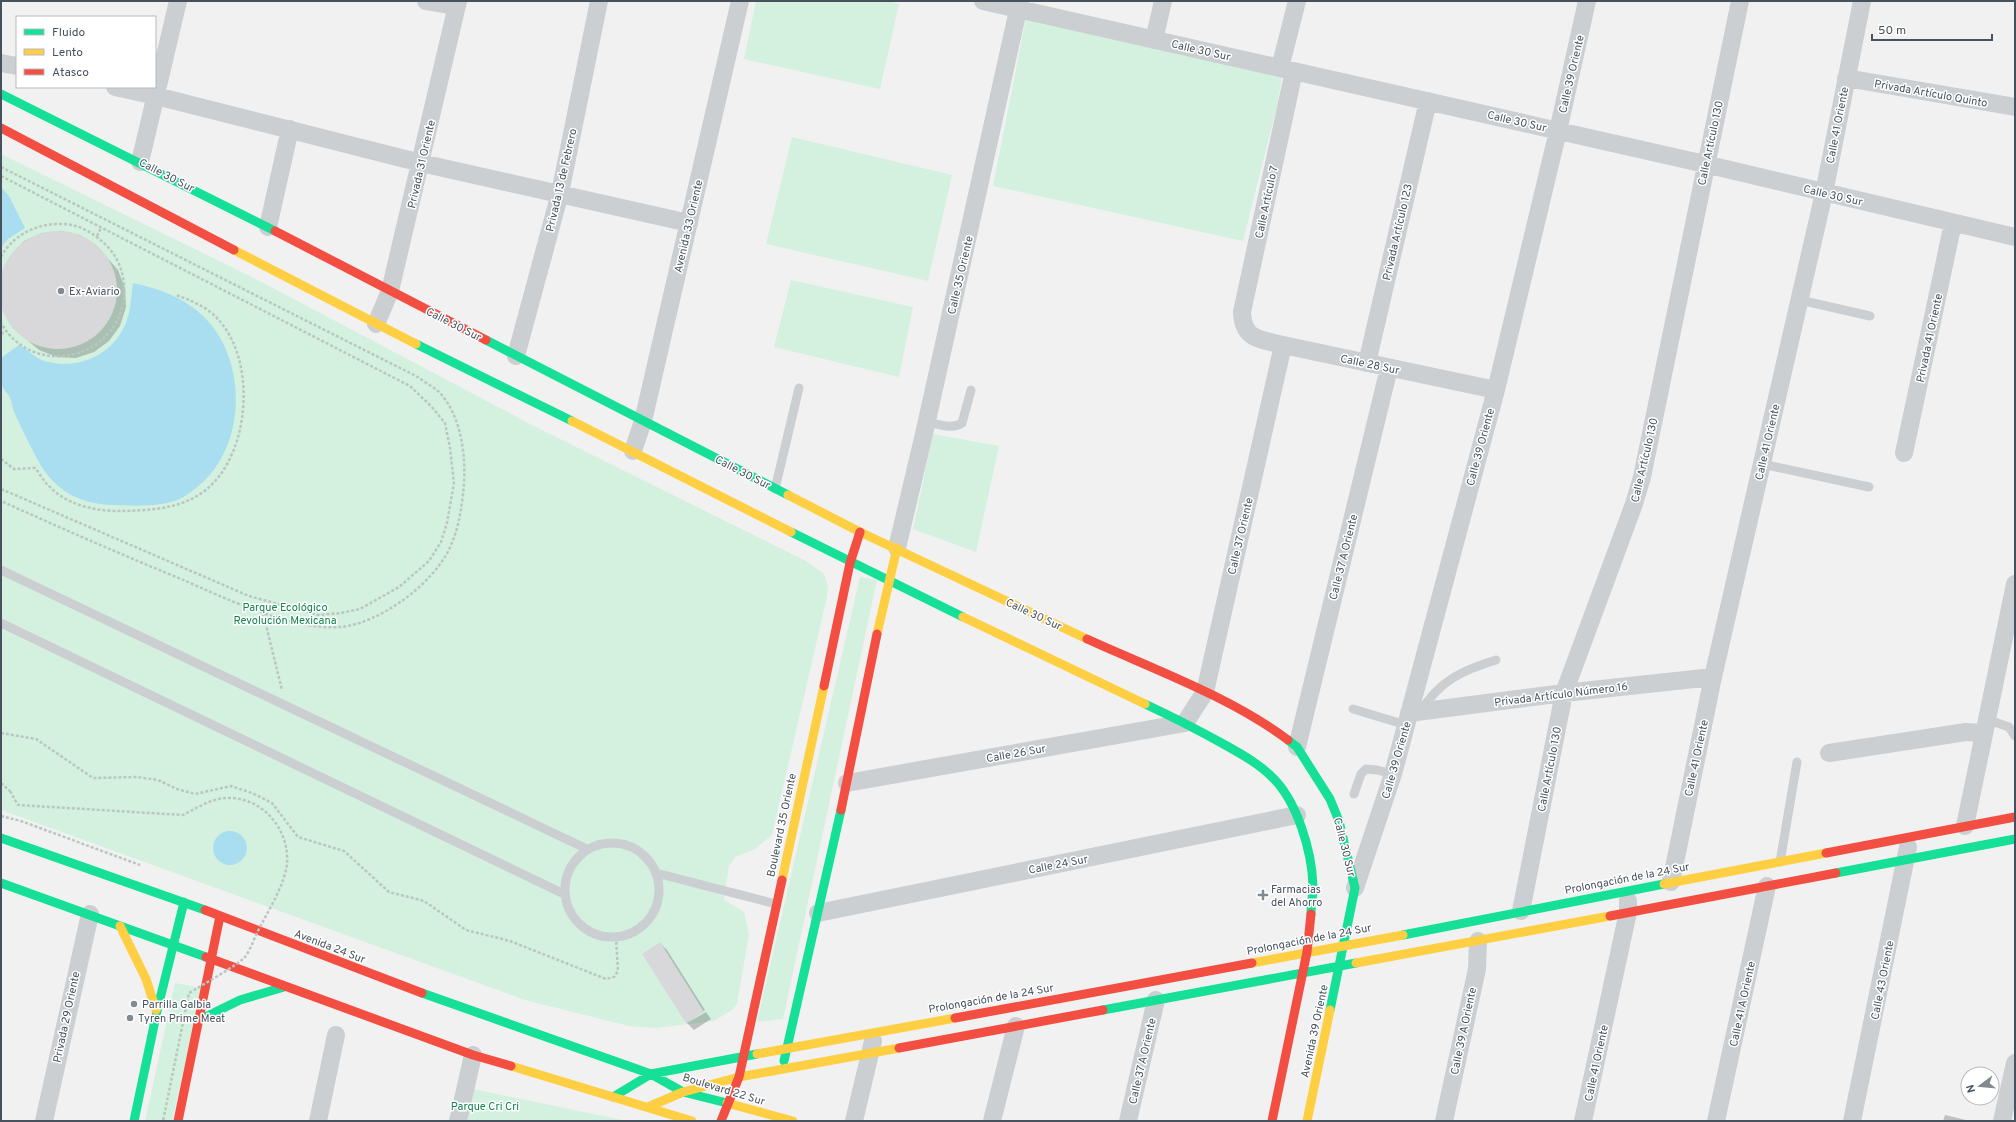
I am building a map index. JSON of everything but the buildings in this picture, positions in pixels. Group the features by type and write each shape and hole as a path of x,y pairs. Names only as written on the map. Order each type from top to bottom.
{"main road":[{"name":"Calle 30 Sur","path":"1,94 268,227 860,532 897,548 1050,622 1204,692 1273,729 1297,747 1315,773 1330,799 1339,821 1355,888 1343,946"},
{"path":"1,128 376,324 633,451 850,564 1185,723 1253,761 1272,776 1286,792 1298,815 1311,863 1313,887 1308,952"},
{"name":"Boulevard 35 Oriente","path":"721,1121 739,1077 850,564 860,532"},
{"path":"782,1069 847,783 888,581 897,548"},
{"name":"Prolongación de la 24 Sur","path":"613,1097 651,1074 744,1055 1343,946 1521,910 1910,838 2015,817"},
{"name":"Avenida 24 Sur","path":"1,838 184,902 380,978 651,1074"},
{"path":"648,1107 684,1092 739,1077 1304,974 2015,839"},
{"path":"1,883 173,944 284,987 473,1055 692,1121"},
{"path":"134,1121 157,1011 184,902"},
{"path":"178,1121 210,958 220,916"},
{"path":"120,926 146,979 157,1011"},
{"name":"Avenida 39 Oriente","path":"1307,1121 1343,946"},
{"name":"Avenida 39 Oriente","path":"1272,1121 1308,952"},
{"path":"199,1020 250,995 284,987"},
{"name":"Boulevard 22 Sur","path":"651,1074 684,1092 728,1105 793,1121"}],"street":[{"path":"426,1 457,4"},
{"name":"Privada 13 de Febrero","path":"516,356 560,193 599,1"},
{"name":"Avenida 33 Oriente","path":"633,451 644,422 740,1"},
{"name":"Calle 30 Sur","path":"983,1 1019,5 1154,40 1705,164 2015,237"},
{"path":"1154,40 1163,1"},
{"name":"Calle Artículo 7","path":"1246,332 1242,324 1242,312 1287,70 1297,1"},
{"name":"Calle 39 Oriente","path":"1355,888 1412,717 1496,390 1558,131 1587,1"},
{"name":"Calle Artículo 130","path":"1521,910 1564,693 1634,504 1642,477 1705,164 1740,1"},
{"name":"Calle 41 Oriente","path":"1671,882 1713,677 1824,193 1862,1"},
{"path":"140,162 156,96 174,2"},
{"name":"Privada 31 Oriente","path":"376,324 390,291 457,4"},
{"name":"Calle 35 Oriente","path":"897,548 927,422 1019,5"},
{"path":"1,63 16,66"},
{"name":"Privada Artículo Quinto","path":"1846,78 2015,107"},
{"path":"120,88 290,129 421,163 689,223"},
{"name":"Privada Artículo 123","path":"1367,363 1428,101"},
{"path":"268,227 290,129"},
{"name":"Privada 41 Oriente","path":"1904,453 1954,223"},
{"name":"Calle 28 Sur","path":"1246,332 1255,338 1283,345 1496,390"},
{"name":"Calle 37 Oriente","path":"1185,723 1204,692 1283,345"},
{"name":"Calle 37 A Oriente","path":"1297,747 1389,368"},
{"path":"1965,826 2015,585"},
{"name":"Privada Artículo Número 16","path":"1412,717 1564,693 1713,677"},
{"name":"Calle 26 Sur","path":"847,783 1185,723"},
{"path":"1829,753 1966,732 1985,726"},
{"name":"Calle 24 Sur","path":"818,913 1298,815"},
{"name":"Calle 43 Oriente","path":"1852,1121 1910,838"},
{"name":"Calle 41 A Oriente","path":"1716,1121 1767,886"},
{"name":"Calle 41 Oriente","path":"1583,1121 1628,912 1628,890"},
{"name":"Privada 29 Oriente","path":"44,1121 90,914"},
{"name":"Calle 39 A Oriente","path":"1444,1121 1477,969 1478,941"},
{"name":"Calle 37 A Oriente","path":"1128,1121 1156,1000"},
{"path":"992,1121 1016,1026"},
{"path":"854,1121 876,1031"},
{"path":"318,1121 336,1035"},
{"path":"458,1121 473,1055"},
{"path":"2002,1121 2015,1063"}],"lane":[{"path":"1800,300 1870,316"},
{"path":"775,489 799,388"},
{"path":"927,422 951,427 962,423 971,390"},
{"path":"1762,464 1869,486"},
{"path":"1,570 587,850"},
{"path":"1,623 564,894"},
{"path":"1353,709 1412,717 1430,695 1445,683 1478,665 1496,660"},
{"path":"1985,726 2009,728 2015,736"},
{"path":"1780,862 1797,762"},
{"path":"1354,794 1361,774 1366,770 1377,770 1393,774"},
{"path":"613,842 627,845 639,851 649,861 656,873 659,886 659,901 653,915 643,926 631,934 616,938 601,937 587,931 576,921 568,908 564,894 565,881 569,869 577,858 587,850 600,844 613,842"},
{"path":"656,873 776,904"}],"path":[{"path":"1,167 416,376 439,393 457,420 464,452 465,480 458,524 451,547 429,579 400,603 363,624 340,627 318,627 263,613 94,543 1,501"},
{"path":"1,176 410,386 431,406 445,423 450,448 454,483 447,523 441,542 429,561 399,587 360,609 341,613 318,615 249,596 1,489"},
{"path":"1,257 18,237 28,231 44,225 72,225 97,236 109,248 116,257 123,278 124,289 124,300 119,316 111,331 89,349 74,355 52,356 30,350 6,331 1,323"},
{"path":"97,236 101,228"},
{"path":"1,459 14,468 35,468 50,488 59,495 84,506 100,510 155,510 190,500 207,489 218,477 236,443 243,410 244,390 241,369 235,349 226,331 216,317 203,307 176,295"},
{"path":"1,334 6,331"},
{"path":"263,613 286,706"},
{"path":"1,733 36,739 92,778 138,777 158,780 177,789 195,794 231,786 252,792 272,803 298,837 344,851 389,892 424,901 466,930 510,941 606,979 614,976 618,971 616,938"},
{"path":"1,783 10,790 18,805 183,815 205,803 225,798 236,799 258,806 267,812 280,828 287,847 287,864 283,880 245,958 189,993 164,1121"},
{"path":"1,816 21,821 147,867"}],"green space":[{"path":"756,1 888,1 899,4 880,89 744,59"},
{"path":"1026,18 1282,77 1277,106 1243,241 993,186"},
{"path":"792,137 952,175 928,281 766,244"},
{"name":"Parque Ecológico Revolución Mexicana","path":"1,154 252,277 532,425 806,561 824,574 828,586 827,597 772,835 755,849 735,857 729,866 724,900 744,912 749,934 737,1004 732,1010 714,1021 656,1028 629,1026 525,1000 1,810"},
{"path":"791,280 913,307 899,377 774,347"},
{"path":"933,434 999,446 976,552 913,529"},
{"path":"860,577 877,580 783,1019 757,1022"},
{"path":"175,983 202,988 172,1121 145,1121"},
{"name":"Parque Cri Cri","path":"473,1089 627,1121 466,1121"}],"water":[{"path":"1,187 9,196 25,228 8,239 1,248"},
{"path":"133,283 162,291 179,299 203,316 217,334 228,354 234,376 236,400 234,423 227,446 217,466 202,483 180,499 173,502 148,505 100,504 87,501 66,492 56,485 48,476 34,453 16,417 10,398 1,382 1,358 19,345 41,360 58,364 70,364 83,361 105,351 114,342 127,320"},
{"path":"227,831 233,831 237,832 244,838 247,848 246,855 240,862 233,865 227,865 223,864 216,858 213,851 213,845 214,841 220,834"}],"traffic: fast":[{"path":"1,94 275,231"},
{"path":"486,340 788,495"},
{"path":"416,344 572,421"},
{"path":"791,532 963,617"},
{"path":"1145,704 1245,756 1267,772 1281,787 1289,799 1302,827 1310,858 1313,886 1311,914"},
{"path":"1288,740 1297,747 1330,799 1339,821 1355,888 1330,1010"},
{"path":"784,1061 841,810"},
{"path":"1,838 205,910"},
{"path":"1836,873 2015,839"},
{"path":"1,883 206,957"},
{"path":"1403,935 1664,884"},
{"path":"134,1121 157,1011 184,902"},
{"path":"1103,1010 1356,963"},
{"path":"199,1020 240,1000 284,987"},
{"path":"422,993 651,1074 683,1092 727,1103"},
{"path":"613,1097 651,1074 757,1054"}],"traffic: slow":[{"path":"234,250 416,344"},
{"path":"572,421 791,532"},
{"path":"788,495 860,532 1087,639"},
{"path":"877,634 897,548"},
{"path":"963,617 1145,704"},
{"path":"782,880 824,686"},
{"path":"1664,884 1826,853"},
{"path":"1356,963 1610,916"},
{"path":"120,926 146,979 156,1010"},
{"path":"1252,963 1403,935"},
{"path":"1307,1121 1330,1010"},
{"path":"757,1054 955,1018"},
{"path":"648,1107 683,1092 739,1077 899,1048"},
{"path":"511,1066 692,1121"},
{"path":"727,1103 793,1121"}],"traffic: jam":[{"path":"1,128 234,250"},
{"path":"275,231 486,340"},
{"path":"824,686 850,563 860,532"},
{"path":"841,810 877,634"},
{"path":"1087,639 1217,697 1242,710 1288,740"},
{"path":"1826,853 2015,817"},
{"path":"1610,916 1836,873"},
{"path":"721,1121 739,1077 782,880"},
{"path":"205,910 422,993"},
{"path":"1272,1121 1307,952 1311,914"},
{"path":"178,1121 220,916"},
{"path":"206,957 473,1055 511,1066"},
{"path":"955,1018 1252,963"},
{"path":"899,1048 1103,1010"}],"place":[{"name":"Ex-Aviario","path":"61,291"},
{"name":"Farmacias del Ahorro","path":"1263,895"},
{"name":"Parrilla Galbia","path":"134,1004"},
{"name":"Tyren Prime Meat","path":"130,1018"}]}
